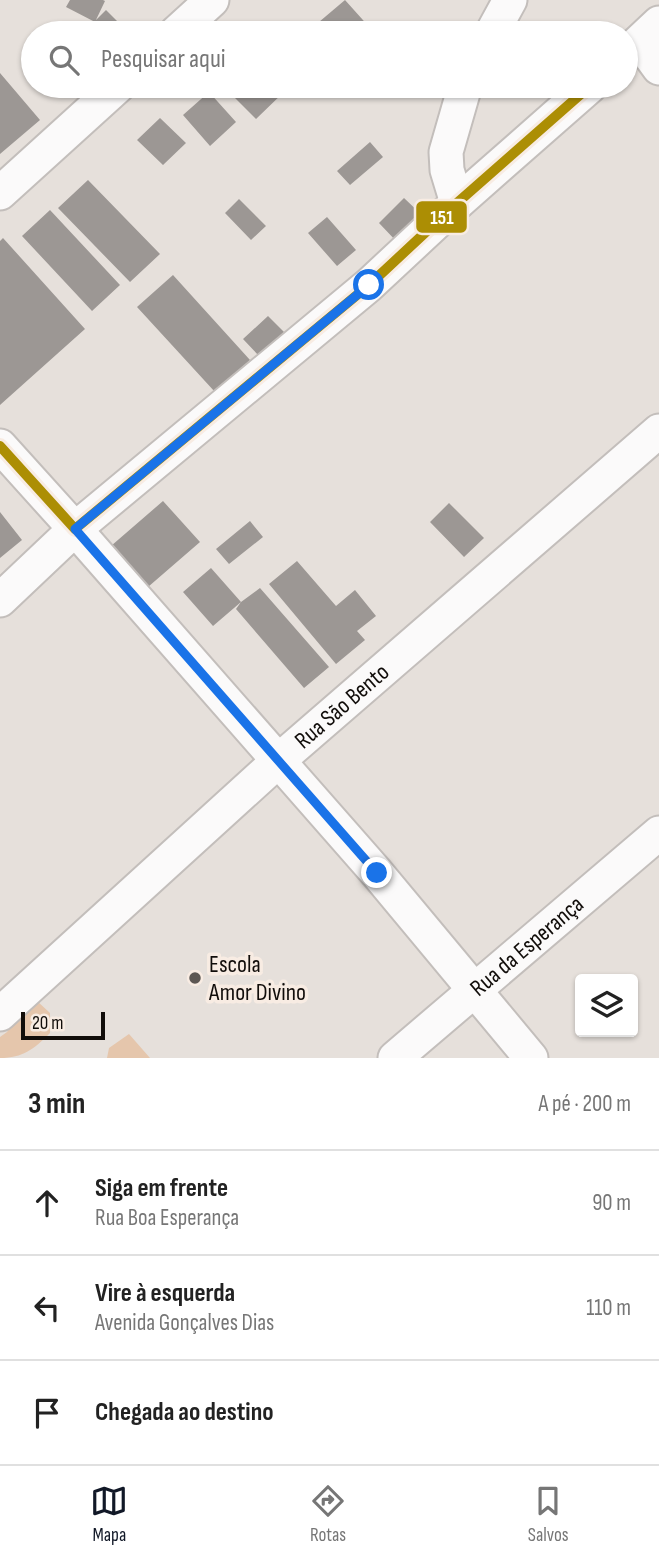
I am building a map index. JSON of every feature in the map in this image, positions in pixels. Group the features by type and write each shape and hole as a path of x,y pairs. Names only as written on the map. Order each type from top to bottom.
{"street":[{"path":"189,21 212,0"},
{"path":"499,21 510,0"},
{"path":"641,40 659,68"},
{"path":"0,193 105,98"},
{"path":"457,204 447,170 446,152 462,98"},
{"path":"0,600 75,529 369,285 576,98"},
{"name":"Rua São Bento","path":"0,1014 278,761 659,431"},
{"path":"0,446 377,873 531,1058"},
{"name":"Rua da Esperança","path":"395,1058 659,833"}],"shaded area":[{"path":"37,1001 50,1013 50,1033 28,1051 0,1058 0,1037 7,1032 18,1015"},
{"path":"129,1034 150,1058 107,1058 109,1048"}],"building":[{"path":"70,0 105,1 95,21 66,7"},
{"path":"345,0 364,21 320,21"},
{"path":"106,10 117,21 95,21"},
{"path":"0,73 40,120 0,154"},
{"path":"202,98 214,98 236,122 210,146 183,115"},
{"path":"235,98 278,98 256,119"},
{"path":"160,118 186,143 163,165 137,140"},
{"path":"370,142 383,157 350,185 337,171"},
{"path":"88,180 160,254 130,282 58,208"},
{"path":"404,198 424,217 398,243 379,223"},
{"path":"239,199 266,226 251,240 225,213"},
{"path":"50,210 120,285 92,311 22,236"},
{"path":"327,217 356,250 337,266 308,233"},
{"path":"3,238 85,329 0,405 0,241"},
{"path":"173,275 250,360 215,392 137,307"},
{"path":"268,316 284,332 259,356 243,339"},
{"path":"163,501 200,542 148,587 111,546"},
{"path":"449,503 484,538 464,557 430,522"},
{"path":"0,512 22,540 0,558"},
{"path":"250,521 263,537 229,564 216,549"},
{"path":"297,561 336,606 355,590 376,616 357,631 365,640 336,664 269,584"},
{"path":"211,568 241,602 213,626 183,592"},
{"path":"260,588 329,667 304,688 236,609"}],"transit line":[{"name":"151","path":"0,446 75,529 369,285 576,98"}],"place":[{"name":"Escola Amor Divino","path":"195,978"}],"route":[{"path":"369,285 75,529 377,873"}]}
